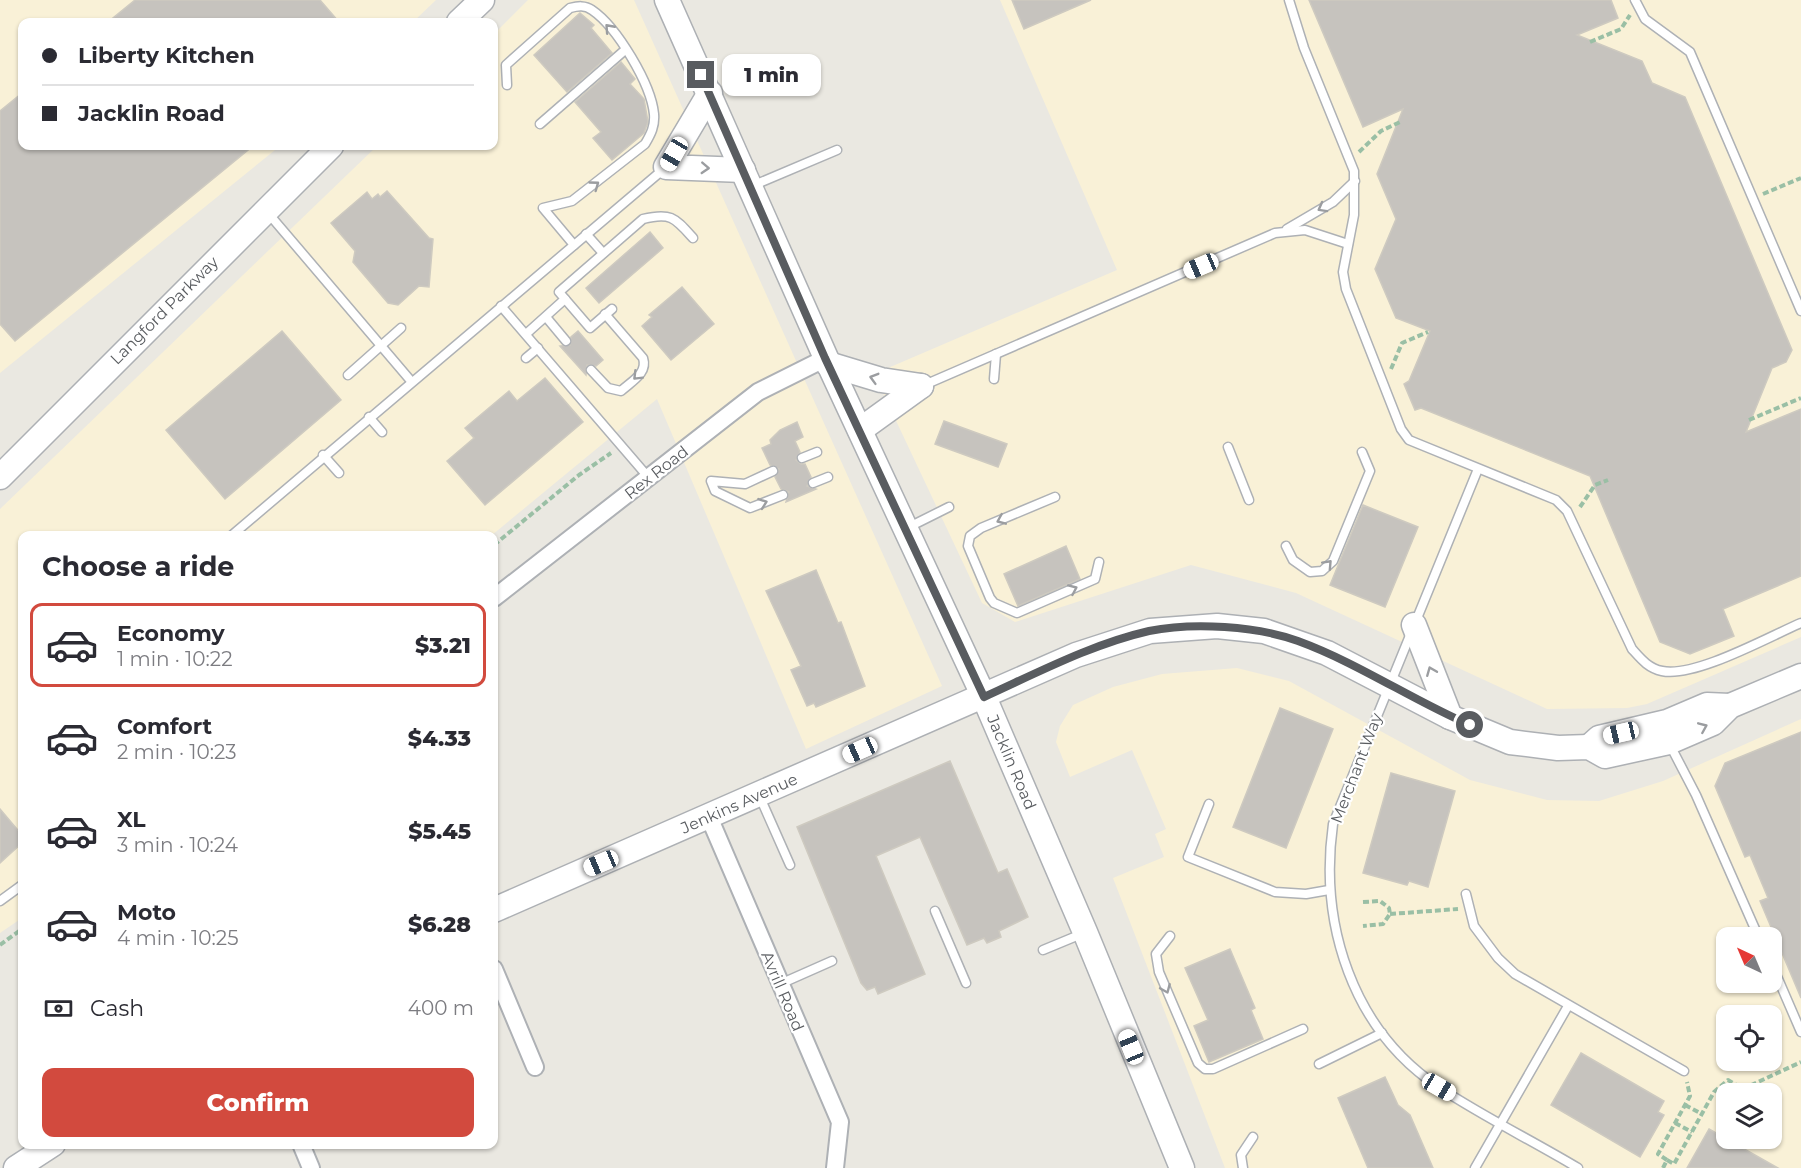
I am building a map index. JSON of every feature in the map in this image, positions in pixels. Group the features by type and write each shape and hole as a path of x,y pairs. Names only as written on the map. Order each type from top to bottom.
{"main road":[{"path":"463,18 482,0"},
{"name":"Jacklin Road","path":"667,0 827,361 984,697 1085,932 1182,1168"},
{"path":"710,93 666,167 747,178"},
{"name":"Langford Parkway","path":"0,477 265,209 327,150"},
{"path":"827,361 881,380 921,386"},
{"path":"860,430 921,386"},
{"path":"1414,625 1450,717"},
{"name":"Jenkins Avenue","path":"498,908 1076,655 1150,631 1217,627 1264,631 1298,641 1389,684 1450,717 1510,742 1558,748 1589,747"},
{"path":"1730,706 1707,705 1667,722 1599,738 1589,747 1605,756 1669,742 1713,723 1730,706 1801,676"},
{"path":"16,1168 45,1149"}],"street":[{"name":"Rex Road","path":"498,595 758,392 827,361"},
{"name":"Avrill Road","path":"708,817 840,1122 835,1168"},
{"path":"498,979 535,1067"},
{"path":"304,1149 311,1168"}],"lane":[{"path":"1289,0 1304,48 1350,161 1355,181 1354,215 1343,272 1346,289 1401,429 1409,440 1546,494 1567,511 1632,650 1645,664 1660,670 1678,672 1697,668 1801,623"},
{"path":"1636,2 1645,19 1690,52 1801,310"},
{"path":"507,85 506,65 570,8 582,6 592,10 613,32 649,92 654,114 652,132 645,144 580,196 572,201 543,208 574,245"},
{"path":"540,124 625,50"},
{"path":"747,178 837,150"},
{"path":"237,531 323,455 666,167"},
{"path":"921,386 1286,230 1333,202 1355,181"},
{"path":"265,209 411,381"},
{"path":"591,370 608,388 621,391 644,370 645,366 642,358 608,311 590,328 559,292 643,219 660,215 675,218 693,238"},
{"path":"1286,230 1305,230 1348,244"},
{"path":"586,234 603,254"},
{"path":"526,334 565,299"},
{"path":"501,306 649,478"},
{"path":"546,317 566,341"},
{"path":"348,375 401,328"},
{"path":"526,358 538,348"},
{"path":"994,379 996,354"},
{"path":"369,417 382,432"},
{"path":"1228,447 1249,500"},
{"path":"802,458 817,452"},
{"path":"1286,546 1293,560 1310,572 1328,567 1333,561 1370,471 1362,452"},
{"path":"323,455 339,474"},
{"name":"Merchant Way","path":"1478,469 1333,824 1328,857 1329,890 1344,965 1369,1016 1382,1033 1404,1057 1439,1087 1578,1168"},
{"path":"773,471 745,484 711,481 715,491 750,508 783,495"},
{"path":"813,483 828,477"},
{"path":"1054,497 981,528 970,536 968,546 990,598 994,603 1017,613 1095,579 1099,562"},
{"path":"906,528 949,507"},
{"path":"1669,742 1696,795 1754,927"},
{"path":"759,795 790,866"},
{"path":"1209,804 1188,857 1275,892 1306,894 1329,890"},
{"path":"0,901 18,888"},
{"path":"1466,894 1474,926 1498,958 1515,974 1684,1071"},
{"path":"935,911 966,983"},
{"path":"1043,950 1085,932"},
{"path":"1170,936 1156,954 1159,972 1198,1062 1205,1069 1213,1069 1303,1029"},
{"path":"780,984 832,961"},
{"path":"1782,988 1801,1032"},
{"path":"1475,1168 1568,1006"},
{"path":"1319,1064 1382,1033"},
{"path":"1243,1168 1241,1155 1253,1137"}],"path":[{"path":"1590,42 1621,29 1636,2"},
{"path":"1350,161 1381,131 1400,122"},
{"path":"1754,198 1801,178"},
{"path":"1384,387 1402,343 1428,332"},
{"path":"1749,420 1801,398"},
{"path":"498,542 608,454"},
{"path":"1571,520 1595,485 1608,480"},
{"path":"1363,902 1380,901 1389,908 1390,914 1383,924 1363,926"},
{"path":"1390,914 1469,907"},
{"path":"0,945 18,932"},
{"path":"1684,1071 1690,1096 1658,1155 1674,1164 1714,1092 1728,1080 1743,1089 1801,1062"},
{"path":"1685,1105 1702,1114"},
{"path":"1675,1123 1692,1132"},
{"path":"1663,1168 1667,1160"}],"shaded area":[{"path":"0,0 436,0 417,18 18,18 18,150 275,150 0,373"},
{"path":"528,0 634,0 942,686 806,749 657,399 497,531 18,531 18,921 0,933 0,509 373,150 498,150 498,30"},
{"path":"1000,0 1801,0 1801,637 1647,704 1627,708 1547,709 1296,593 1191,565 1015,622 982,603 874,374 1117,270"},
{"path":"1237,668 1289,681 1470,780 1547,800 1599,801 1663,781 1801,719 1801,1168 1225,1168 1113,878 1164,857 1155,834 1166,829 1132,750 1070,777 1056,742 1060,726 1073,705 1113,687 1162,674"}],"building":[{"path":"135,0 320,0 336,18 113,18"},
{"path":"1012,0 1091,0 1024,29"},
{"path":"1309,0 1611,0 1618,18 1577,35 1642,61 1652,83 1685,97 1792,350 1786,362 1772,368 1746,432 1801,409 1801,576 1723,609 1734,636 1690,654 1660,642 1590,476 1421,408 1415,410 1404,384 1409,381 1430,331 1396,318 1375,269 1396,219 1377,174 1403,109 1363,127"},
{"path":"580,13 594,25 591,28 612,53 567,92 534,55"},
{"path":"621,62 635,79 630,84 644,99 648,122 644,133 612,160 593,138 601,132 575,102"},
{"path":"18,96 18,150 248,150 15,341 0,324 0,111"},
{"path":"387,191 429,238 433,239 429,287 419,286 398,305 388,303 353,262 355,251 331,223 367,192 372,199 378,194 380,197"},
{"path":"650,232 663,248 599,303 586,288"},
{"path":"682,287 714,324 671,360 642,326 652,317 649,315"},
{"path":"282,331 341,400 225,499 166,430"},
{"path":"578,331 603,360 596,366 587,365 586,375 560,346 570,345 571,337"},
{"path":"545,378 583,422 485,505 447,461 474,438 465,428 509,391 517,401"},
{"path":"944,421 1007,444 998,467 935,444"},
{"path":"797,422 803,437 795,441 800,452 796,460 805,464 811,477 807,486 816,489 786,502 789,492 781,489 775,477 779,469 770,465 762,448 771,444 770,440 780,430"},
{"path":"1363,505 1418,527 1385,607 1330,585"},
{"path":"1066,546 1080,579 1018,606 1004,574"},
{"path":"816,570 838,623 841,622 865,686 816,707 814,703 807,706 791,670 801,666 766,591"},
{"path":"1280,708 1333,729 1286,848 1233,827"},
{"path":"1801,732 1801,998 1782,953 1782,927 1771,927 1760,901 1768,898 1750,855 1745,857 1715,786 1725,763"},
{"path":"950,761 998,873 1007,869 1028,917 999,931 1001,937 987,943 984,938 967,945 920,837 876,856 925,974 878,994 875,987 867,990 861,983 797,827"},
{"path":"1391,773 1455,791 1428,887 1409,881 1407,885 1363,873"},
{"path":"0,809 18,830 18,847 0,863"},
{"path":"1230,949 1255,1008 1251,1010 1263,1039 1209,1062 1194,1026 1208,1020 1185,968"},
{"path":"1581,1053 1664,1101 1658,1112 1664,1115 1640,1157 1551,1105"},
{"path":"1385,1077 1398,1105 1410,1115 1433,1168 1368,1168 1338,1098"},
{"path":"1709,1129 1716,1133 1716,1149 1744,1149 1778,1168 1687,1168"}],"route":[{"path":"701,75 825,358 984,697 1076,655 1150,631 1217,627 1264,631 1298,641 1328,653 1450,717 1470,725"}]}
